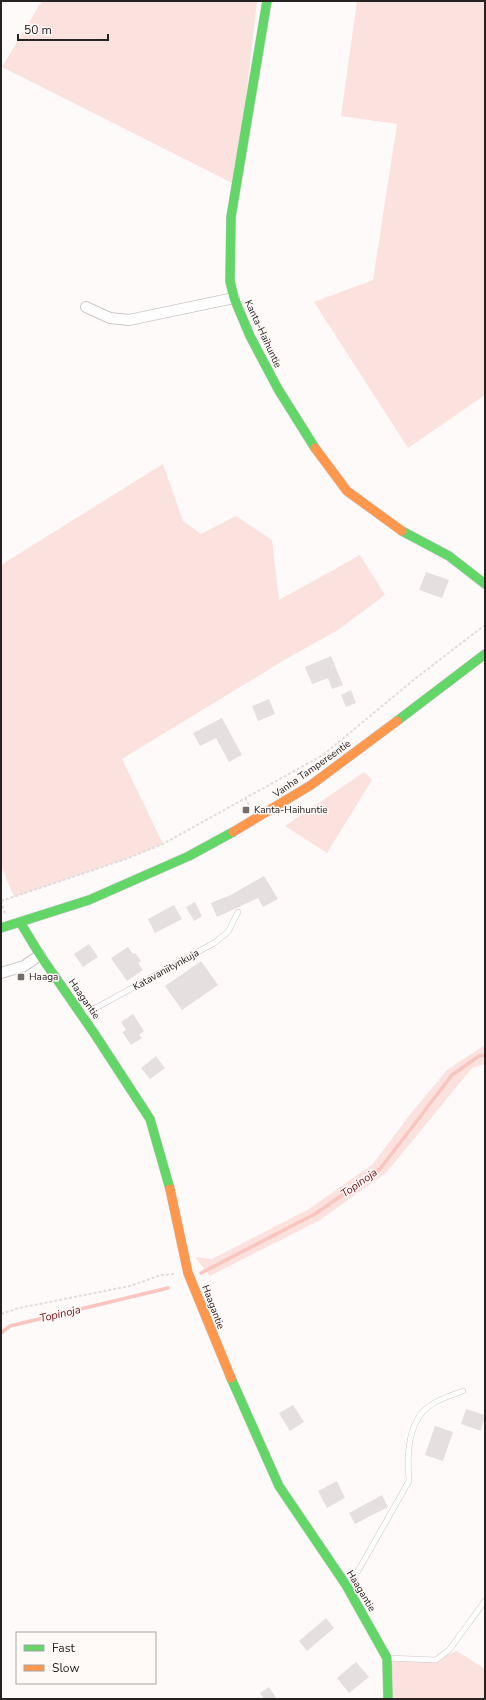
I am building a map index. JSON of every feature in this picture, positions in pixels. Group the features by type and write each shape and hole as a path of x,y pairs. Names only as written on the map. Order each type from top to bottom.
{"street":[{"name":"Kanta-Haihuntie","path":"267,1 231,217 230,281 234,298 250,336 278,390 313,446 348,491 397,528 449,556 485,584"},
{"path":"86,307 110,318 129,320 234,298"},
{"name":"Vanha Tampereentie","path":"1,928 89,900 189,856 252,822 311,785 485,654"},
{"name":"Haagantie","path":"20,922 40,955 82,1015 150,1119 169,1182 188,1273 219,1352 279,1486 346,1585 387,1658 388,1699"},
{"path":"1,974 24,966 40,955"}],"lane":[{"name":"Katavaniitynkuja","path":"82,1015 214,943 228,932 238,912"},
{"path":"346,1585 358,1571 409,1481 408,1467 411,1434 419,1415 434,1403 463,1391"},
{"path":"387,1658 436,1660 448,1650 485,1601"}],"path":[{"path":"1,901 126,859 164,844 246,798 323,754 416,678 485,625"},
{"path":"246,798 251,807 246,810"},
{"path":"1,1314 19,1308 130,1286 161,1275 188,1273"}],"shaded area":[{"path":"42,1 257,1 236,185 2,67"},
{"path":"357,1 485,1 485,395 408,448 314,302 373,280 397,124 341,116"},
{"path":"163,464 183,521 201,534 236,516 272,540 279,600 360,555 385,595 338,630 286,659 122,759 163,844 126,859 14,897 1,866 1,565"},
{"path":"364,772 372,780 327,853 285,826"},
{"path":"485,1045 485,1064 472,1068 386,1173 320,1220 210,1276 195,1257 212,1259 309,1209 373,1164 412,1112 447,1070"},
{"path":"457,1651 485,1669 485,1699 388,1699 387,1658 436,1660"}],"building":[{"path":"426,572 449,580 442,598 419,590"},
{"path":"331,656 343,685 332,689 328,678 312,684 305,667"},
{"path":"351,690 356,703 346,707 341,695"},
{"path":"269,699 275,714 258,721 252,706"},
{"path":"222,718 242,755 229,762 216,738 200,746 193,733"},
{"path":"264,876 278,899 263,907 258,898 217,917 211,903 231,895"},
{"path":"195,902 202,916 194,921 186,907"},
{"path":"174,905 182,919 155,933 148,919"},
{"path":"89,944 98,957 83,967 74,954"},
{"path":"128,947 141,961 138,963 143,970 127,981 111,958"},
{"path":"201,961 218,985 182,1010 165,986"},
{"path":"133,1014 144,1031 139,1035 142,1038 131,1045 122,1032 126,1030 121,1022"},
{"path":"156,1056 165,1068 150,1079 141,1068"},
{"path":"293,1405 304,1422 290,1431 279,1413"},
{"path":"466,1409 485,1415 481,1431 461,1424"},
{"path":"435,1426 453,1432 443,1461 425,1455"},
{"path":"337,1481 345,1498 327,1508 318,1491"},
{"path":"382,1495 388,1507 355,1524 349,1513"},
{"path":"326,1618 334,1628 307,1651 299,1641"},
{"path":"356,1662 369,1677 349,1693 337,1678"},
{"path":"269,1687 277,1699 264,1699 260,1693"}],"waterway":[{"name":"Topinoja","path":"201,1273 315,1214 380,1169 452,1075 479,1056 485,1055"},
{"name":"Topinoja","path":"1,1333 10,1326 168,1288"}],"traffic: fast":[{"path":"267,1 231,217 230,281 234,298 250,336 278,389 315,448"},
{"path":"402,531 449,556 485,584"},
{"path":"397,721 485,654"},
{"path":"1,928 89,900 189,856 233,832"},
{"path":"20,922 40,955 94,1033 150,1119 170,1189"},
{"path":"231,1378 279,1486 346,1585 387,1658 388,1699"}],"traffic: slow":[{"path":"315,448 347,491 402,531"},
{"path":"233,832 311,785 397,721"},
{"path":"170,1189 188,1273 231,1378"}],"place":[{"name":"Kanta-Haihuntie","path":"246,810"},
{"name":"Haaga","path":"21,977"}]}
